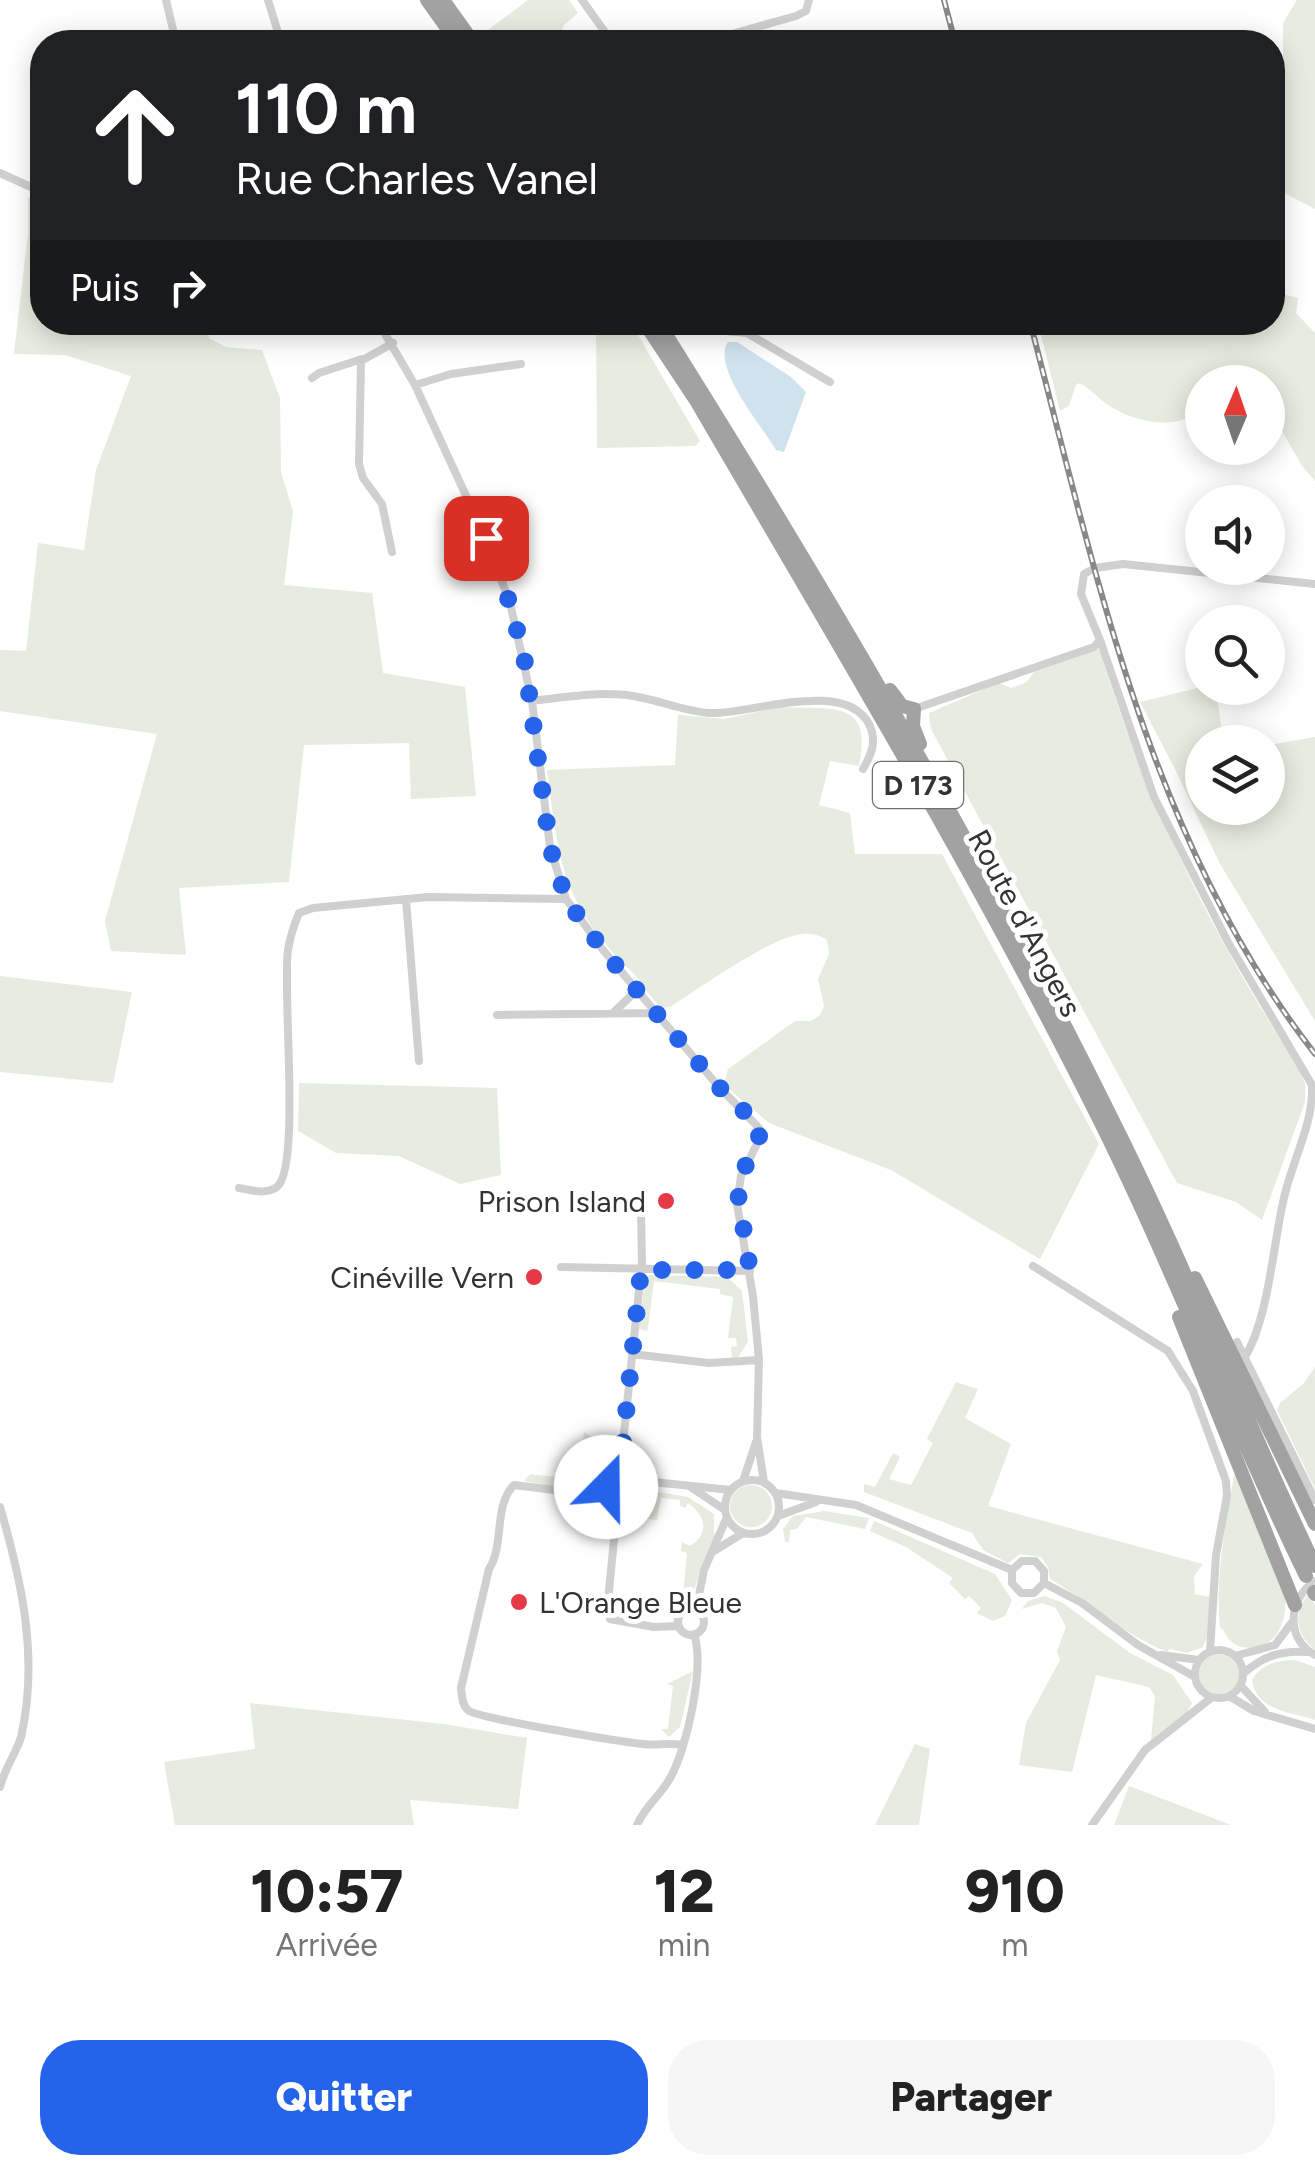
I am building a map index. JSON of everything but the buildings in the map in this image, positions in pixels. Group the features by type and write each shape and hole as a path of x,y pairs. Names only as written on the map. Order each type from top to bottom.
{"highway":[{"path":"427,0 448,30"},
{"path":"443,0 466,30"},
{"name":"Route d'Angers","path":"652,335 745,485 991,914 1098,1116 1262,1487 1313,1582"},
{"name":"Route d'Angers","path":"666,335 846,629 1044,988 1144,1184 1313,1582"},
{"path":"846,629 857,636 894,698 914,710 916,735 931,778"},
{"path":"1144,1184 1156,1195 1315,1524"},
{"path":"1165,1264 1178,1316 1294,1605"}],"street":[{"path":"166,0 173,30"},
{"path":"268,0 277,30"},
{"path":"582,0 603,30"},
{"path":"752,30 806,12 809,0"},
{"path":"0,173 30,187"},
{"path":"387,335 415,385 504,584 532,702 550,847 566,899 574,914 656,1013 718,1086 757,1124 760,1138 741,1176 738,1193 759,1360 757,1438 764,1482 776,1493 875,1511 1012,1570"},
{"path":"750,335 830,382"},
{"path":"312,378 393,343"},
{"path":"362,359 359,464 363,478 382,504 392,552"},
{"path":"415,385 451,374 520,364"},
{"path":"1245,1356 1258,1328 1284,1194 1310,1109 1312,1085 1228,944 1162,814 1081,594 1082,576 1095,568 1123,564 1315,584"},
{"path":"914,710 1080,654 1100,640"},
{"path":"532,702 620,695 708,713 727,713 782,701 850,706 862,714 874,742 863,769"},
{"path":"240,1188 265,1192 280,1184 284,1176 290,1132 288,952 299,914 313,908 406,899 566,899"},
{"path":"406,899 419,1061"},
{"path":"614,1013 637,990"},
{"path":"497,1015 656,1013"},
{"path":"620,1471 641,1270 642,1214"},
{"path":"1033,1266 1168,1351 1184,1373 1226,1481 1216,1555 1210,1651"},
{"path":"561,1267 750,1270"},
{"path":"1237,1342 1315,1500"},
{"path":"632,1354 709,1363 759,1360"},
{"path":"742,1482 757,1438"},
{"path":"620,1471 633,1480 630,1494 618,1499 610,1496 606,1487 611,1474 620,1471"},
{"path":"633,1480 730,1490 742,1482 764,1482"},
{"path":"606,1487 587,1494 514,1485 506,1493 496,1559 489,1570 461,1688 462,1702 468,1712 481,1718 535,1724 594,1738 649,1745 682,1744"},
{"path":"688,1486 726,1513 744,1533"},
{"path":"638,1825 644,1809 670,1779 682,1744 698,1664 694,1634 704,1622 696,1610 704,1570 714,1550 730,1490"},
{"path":"776,1493 778,1516"},
{"path":"618,1499 607,1611 610,1619 654,1627 679,1626"},
{"path":"714,1550 744,1533 768,1530 778,1516 795,1508 824,1500"},
{"path":"0,1508 19,1572 27,1620 26,1706 20,1742 0,1786"},
{"path":"1022,1561 1034,1562 1044,1570 1044,1584 1034,1593 1021,1593 1012,1583 1012,1570 1022,1561"},
{"path":"1312,1653 1298,1638 1293,1621 1294,1605 1304,1588 1313,1582"},
{"path":"1044,1584 1082,1603 1138,1645 1195,1678"},
{"path":"679,1626 681,1614 696,1610"},
{"path":"1214,1613 1225,1650"},
{"path":"1236,1656 1275,1646 1293,1621"},
{"path":"679,1626 685,1633 694,1634"},
{"path":"1092,1825 1145,1750 1211,1698 1229,1696 1241,1686 1244,1673 1236,1656 1225,1650 1210,1651 1199,1660 1195,1678 1200,1691 1211,1698"},
{"path":"1244,1673 1269,1655 1286,1651 1312,1653"},
{"path":"1157,1654 1199,1660"},
{"path":"1241,1686 1268,1716"},
{"path":"1192,1712 1200,1691"},
{"path":"1229,1696 1268,1716 1315,1729"}],"shaded area":[{"path":"528,0 569,0 578,13 562,30 488,30"},
{"path":"1297,0 1315,0 1315,209 1285,193 1283,23"},
{"path":"28,197 30,335 209,335 226,347 262,350 280,398 281,472 293,511 284,585 372,593 383,673 465,687 476,796 411,799 409,743 304,745 289,882 179,888 186,955 111,951 105,921 157,734 0,711 0,650 26,651 38,543 84,550 96,470 131,376 65,355 14,354 28,233"},
{"path":"1285,295 1298,298 1296,313 1315,333 1315,481 1285,436 1285,365 1185,365 1185,419 1179,421 1153,422 1128,415 1080,383 1069,406 1060,411 1041,335 1285,335"},
{"path":"596,335 638,335 700,441 695,446 597,448"},
{"path":"1099,649 1138,760 1184,866 1305,1084 1305,1102 1262,1220 1236,1202 1177,1183 931,729 929,713 999,683 1011,688 1027,682 1034,672"},
{"path":"1185,691 1185,705 1218,705 1221,725 1185,725 1185,790 1176,771 1140,702"},
{"path":"781,707 832,709 854,718 862,744 859,766 830,761 819,805 850,813 855,854 942,854 1099,1144 1040,1259 891,1170 769,1123 728,1088 728,1069 795,1021 811,1021 820,1015 824,1006 818,979 829,954 827,940 808,933 782,940 732,966 670,1007 662,1008 609,948 578,903 561,857 547,770 675,765 678,715 724,719"},
{"path":"1315,737 1315,1021 1220,864 1202,825 1285,825 1285,742"},
{"path":"0,976 132,992 113,1083 0,1072"},
{"path":"299,1083 497,1088 501,1175 460,1184 399,1156 336,1153 298,1131"},
{"path":"650,1275 727,1277 742,1291 748,1342 738,1357 732,1358 731,1347 737,1346 736,1338 728,1338 733,1297 720,1294 720,1289 654,1281 648,1328 639,1329 645,1279"},
{"path":"1315,1367 1315,1489 1277,1410"},
{"path":"956,1382 978,1389 965,1418 1011,1444 988,1506 1203,1564 1194,1576 1195,1594 1210,1597 1210,1629 1203,1647 1187,1653 1169,1649 1168,1652 1152,1645 1050,1579 1041,1557 1020,1554 1008,1563 983,1550 972,1533 864,1492 864,1484 875,1487 893,1453 900,1457 889,1479 911,1485 933,1443 927,1439"},
{"path":"584,1432 592,1437 613,1434 611,1457 600,1473 581,1455"},
{"path":"1235,1471 1286,1594 1278,1632 1265,1644 1249,1648 1233,1643 1220,1628 1220,1569"},
{"path":"530,1474 573,1479 581,1475 597,1481 582,1488 563,1488 524,1481"},
{"path":"751,1485 766,1491 772,1506 766,1521 751,1527 736,1521 730,1506 736,1491"},
{"path":"652,1491 688,1497 714,1514 717,1535 701,1566 693,1595 684,1596 692,1598 681,1605 676,1600 683,1596 687,1553 681,1551 682,1542 690,1546 701,1536 702,1519 688,1503 685,1508 680,1506 680,1500 661,1498 657,1520 632,1517 630,1510 639,1504 643,1506 646,1494"},
{"path":"824,1511 869,1518 865,1529 806,1517 797,1529 790,1530 789,1542 785,1542 783,1529 793,1516"},
{"path":"874,1521 995,1574 1012,1600 1005,1616 993,1621 977,1613 981,1608 949,1583 953,1578 906,1547 870,1531"},
{"path":"1309,1593 1315,1605 1315,1650 1303,1637 1299,1623 1300,1608"},
{"path":"1045,1596 1063,1603 1130,1653 1173,1675 1192,1703 1187,1712 1151,1740 1155,1696 1149,1687 1096,1675 1072,1772 1019,1765 1026,1723 1060,1660 1057,1651 1066,1627 1056,1608 1042,1603 1022,1609 1028,1601"},
{"path":"1219,1654 1233,1660 1239,1674 1233,1688 1219,1694 1205,1688 1199,1674 1205,1660"},
{"path":"1295,1660 1315,1667 1315,1720 1276,1709 1255,1690 1252,1680 1260,1670 1276,1662"},
{"path":"693,1671 680,1727 669,1737 661,1729 668,1729 673,1686 667,1684"},
{"path":"250,1703 444,1724 527,1738 518,1809 410,1800 414,1825 175,1825 164,1762 255,1749"},
{"path":"915,1744 930,1749 919,1825 875,1825"},
{"path":"1129,1786 1231,1825 1114,1825"}],"water":[{"path":"728,342 737,342 791,377 806,392 784,452 776,450 732,381 726,366"}],"railway":[{"path":"944,0 952,30"},
{"path":"1033,335 1106,610 1170,796 1210,886 1258,972 1315,1054"}],"place":[{"name":"Prison Island","path":"666,1201"},
{"name":"Cinéville Vern","path":"534,1277"},
{"name":"L'Orange Bleue","path":"519,1602"}],"route":[{"path":"486,538 524,656 550,847 566,899 603,950 761,1132 741,1176 737,1204 750,1270 641,1270 620,1471 607,1478 606,1487"}]}
